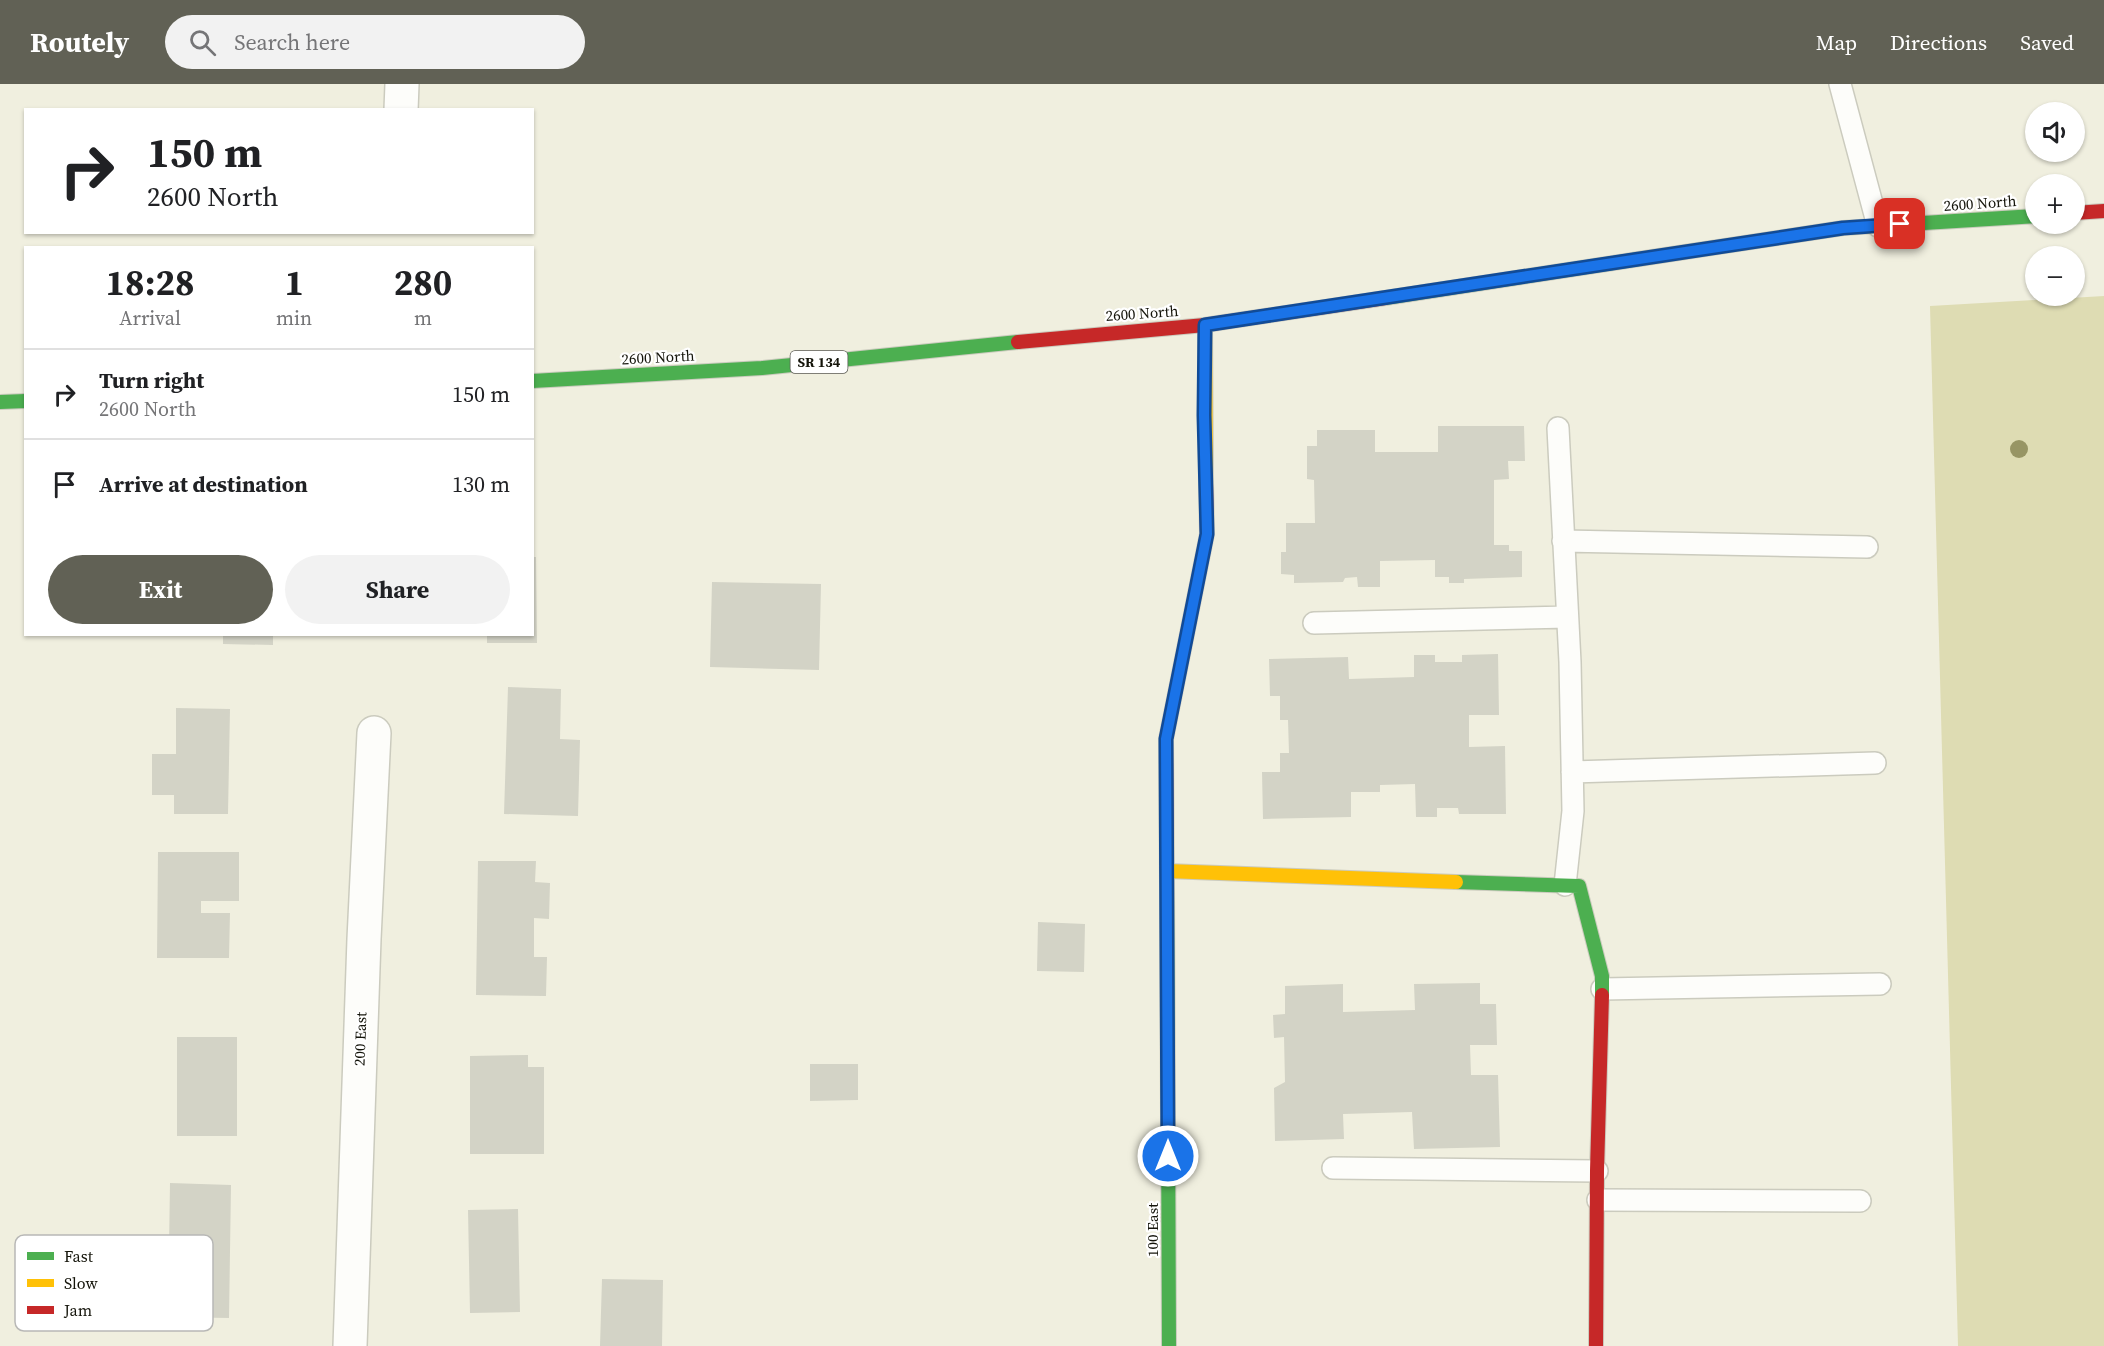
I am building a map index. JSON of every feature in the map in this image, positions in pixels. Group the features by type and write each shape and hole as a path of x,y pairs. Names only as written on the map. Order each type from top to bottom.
{"street":[{"path":"401,108 402,84"},
{"path":"2085,212 2104,211"},
{"name":"2600 North","path":"534,381 762,368 1205,325 1843,228 2025,217"},
{"name":"100 East","path":"1169,1346 1166,739 1207,534 1204,415 1205,325"},
{"path":"0,402 24,401"},
{"name":"200 East","path":"350,1346 364,939 374,733"},
{"path":"1167,871 1579,886 1602,976 1596,1346"}],"lane":[{"path":"1840,84 1878,226"},
{"path":"1557,428 1567,617 1573,811 1565,885"},
{"path":"1563,541 1868,547"},
{"path":"1314,623 1567,617"},
{"path":"1572,772 1875,763"},
{"path":"1602,988 1880,984"},
{"path":"1333,1168 1598,1171"},
{"path":"1598,1200 1860,1201"}],"shaded area":[{"path":"2104,296 2104,1346 1958,1346 1930,306 2025,301 2025,306 2085,306 2085,297"}],"building":[{"path":"1438,426 1524,426 1525,461 1508,461 1509,479 1494,480 1494,545 1509,545 1509,551 1522,551 1522,577 1464,579 1464,583 1449,583 1449,577 1435,577 1435,560 1380,561 1380,587 1358,587 1357,577 1345,578 1343,582 1294,583 1294,575 1281,574 1281,552 1286,552 1286,523 1315,523 1314,480 1307,479 1307,446 1317,446 1317,430 1375,430 1375,452 1438,452"},
{"path":"534,557 536,557 537,643 487,643 487,636 534,636"},
{"path":"712,582 821,584 819,670 710,667"},
{"path":"223,636 273,636 273,645 223,644"},
{"path":"1498,654 1499,715 1469,715 1469,747 1505,746 1506,814 1459,814 1458,808 1437,808 1437,817 1416,817 1415,784 1380,785 1380,792 1351,792 1351,817 1263,819 1262,772 1280,772 1280,753 1289,753 1288,720 1280,720 1280,696 1270,696 1269,659 1348,657 1349,679 1414,677 1414,655 1435,655 1435,662 1462,662 1462,655"},
{"path":"508,687 561,689 560,739 580,740 578,816 504,814"},
{"path":"176,708 230,709 228,814 174,814 174,795 152,795 152,754 176,754"},
{"path":"158,852 239,852 239,901 201,901 201,913 230,913 229,958 157,958"},
{"path":"478,861 536,861 535,882 550,883 549,919 534,918 534,957 547,957 546,996 476,995"},
{"path":"1038,922 1085,924 1084,972 1037,971"},
{"path":"1480,983 1480,1004 1496,1004 1497,1045 1470,1045 1471,1075 1498,1075 1500,1147 1414,1149 1412,1112 1343,1114 1344,1139 1275,1141 1274,1088 1285,1082 1284,1037 1274,1038 1273,1015 1285,1014 1285,986 1343,984 1343,1012 1415,1010 1414,984"},
{"path":"177,1037 237,1037 237,1136 177,1136"},
{"path":"528,1055 528,1067 544,1067 544,1154 470,1154 470,1056"},
{"path":"810,1064 858,1064 858,1100 810,1101"},
{"path":"170,1183 231,1185 229,1318 213,1318 213,1235 169,1235"},
{"path":"518,1209 520,1312 470,1313 468,1210"},
{"path":"602,1279 663,1280 662,1346 600,1346"}],"traffic: fast":[{"path":"1891,225 2025,217"},
{"path":"1385,298 1639,259"},
{"path":"534,381 762,368 1018,342"},
{"path":"0,402 24,401"},
{"path":"1456,882 1579,886 1602,976 1602,995"},
{"path":"1167,884 1169,1346"}],"traffic: slow":[{"path":"1639,259 1843,228 1891,225"},
{"path":"1205,325 1206,483"},
{"path":"1167,871 1456,882"}],"traffic: jam":[{"path":"2085,212 2104,211"},
{"path":"1018,342 1205,325 1385,298"},
{"path":"1167,884 1166,739 1207,534 1206,483"},
{"path":"1596,1346 1597,1171 1602,995"}],"route":[{"path":"1168,1156 1166,739 1207,534 1204,415 1205,325 1843,228 1900,224"}]}
